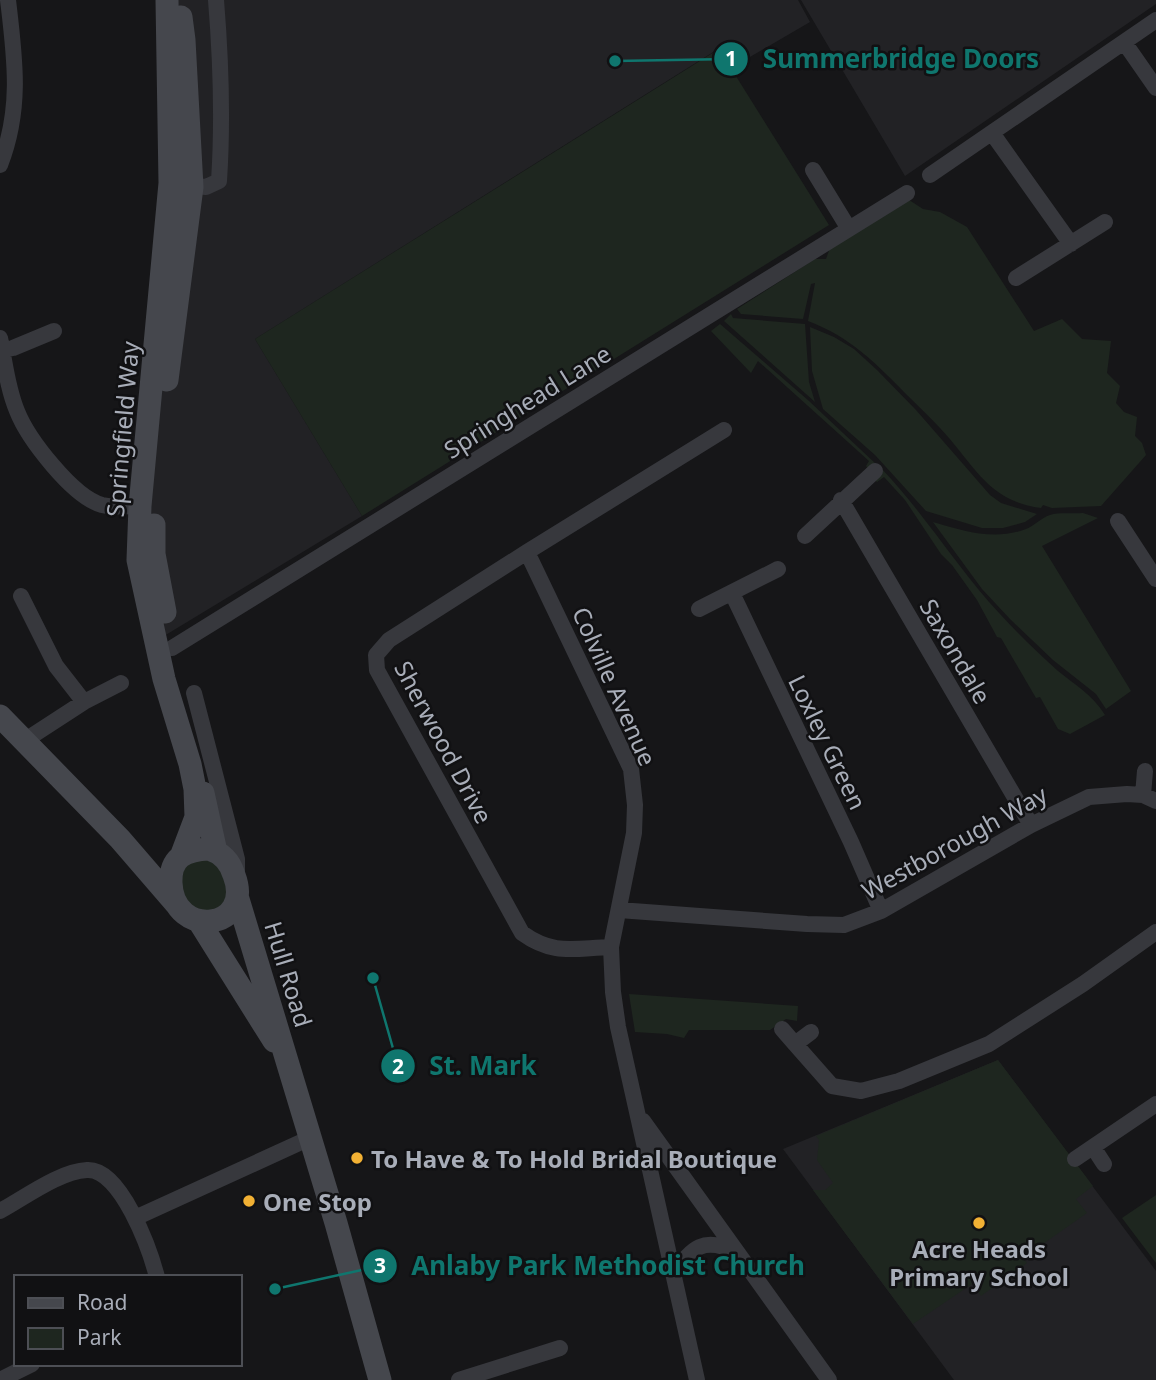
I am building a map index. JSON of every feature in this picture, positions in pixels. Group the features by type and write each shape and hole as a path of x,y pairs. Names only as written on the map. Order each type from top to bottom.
{"main road":[{"name":"Springfield Way","path":"167,0 181,185 140,506 138,560 164,679 195,789 196,817 180,855"},
{"name":"Springfield Way","path":"178,0 184,40 181,185 153,482 154,554 216,852"},
{"path":"0,716 120,839 193,920 200,923 223,918 238,891 232,867 216,852 201,849 180,855 157,854 120,839"},
{"path":"177,905 171,889 171,876 180,855"},
{"name":"Hull Road","path":"238,891 380,1380"},
{"name":"Hull Road","path":"200,923 289,1064"}],"street":[{"path":"0,165 11,137 15,94 15,51 8,0"},
{"path":"181,185 206,187 219,181 222,109 216,0"},
{"path":"930,175 1156,20"},
{"path":"1124,41 1156,88"},
{"path":"992,133 1071,244"},
{"path":"813,170 849,229"},
{"name":"Springhead Lane","path":"172,648 907,193"},
{"path":"1016,278 1105,222"},
{"path":"57,327 13,348 1,344 9,387 18,414 45,456 80,494 103,505 140,506"},
{"name":"Sherwood Drive","path":"611,947 550,949 537,944 522,933 377,670 376,654 389,640 712,432"},
{"path":"805,536 875,471"},
{"name":"Saxondale","path":"841,500 1031,825"},
{"path":"1118,520 1156,579"},
{"name":"Colville Avenue","path":"527,552 631,769 635,805 634,833 611,947 613,992 697,1380"},
{"path":"699,608 778,569"},
{"name":"Loxley Green","path":"732,593 851,842 881,911"},
{"path":"21,596 56,666 84,702"},
{"path":"24,740 84,702 121,683"},
{"path":"194,693 237,859 238,891"},
{"name":"Westborough Way","path":"618,910 844,925 881,911 1031,825 1088,797 1127,794 1150,798 1145,771"},
{"path":"782,1029 832,1086 861,1091 899,1081 989,1044 1083,984 1156,932"},
{"path":"795,1044 811,1032"},
{"path":"1075,1159 1156,1104"},
{"path":"638,1115 829,1380"},
{"path":"135,1218 310,1138"},
{"path":"1093,1147 1104,1164"},
{"path":"0,1211 67,1174 89,1169 108,1177 135,1218 157,1275"},
{"path":"674,1273 686,1256 700,1246 716,1243 736,1252"},
{"path":"459,1380 560,1348"},
{"path":"0,1380 29,1366"}],"shaded area":[{"path":"170,0 798,0 810,22 731,68 718,49 255,339 362,516 164,636 143,499"},
{"path":"801,0 1156,0 1156,4 905,176"},
{"name":"Acre Heads Primary School","path":"998,1060 1156,1271 1156,1380 954,1380 783,1149"}],"green space":[{"path":"719,49 829,225 362,516 255,339"},
{"path":"906,198 923,209 940,212 967,227 1034,331 1062,319 1082,339 1111,341 1107,373 1120,386 1116,403 1124,412 1137,417 1135,436 1142,443 1146,455 1101,506 1052,508 1043,505 1041,508 1007,498 994,489 936,424 873,361 837,335 808,321 815,283 811,284 803,319 741,314 737,309 815,259 826,259 831,245"},
{"path":"731,314 733,318 805,324 809,382 815,402 724,321"},
{"path":"720,324 809,401 877,465 871,471 866,466 869,461 758,361 751,373 711,331"},
{"path":"810,327 854,349 877,370 916,410 990,495 1001,503 1037,514 1025,522 1003,528 982,528 926,511 875,455 823,409 812,371"},
{"path":"881,468 1000,614 1051,664 1089,696 1105,715 1070,734 1058,729 1040,697 1036,698 1001,638 997,637 977,600 941,554 905,500 884,477 877,482 872,477"},
{"path":"1083,513 1098,518 1042,546 1131,691 1106,709 1096,694 1053,660 982,589 933,522 967,531 1003,534 1026,529 1050,515"},
{"path":"192,857 214,863 221,871 229,893 220,914 189,908 176,872"},
{"path":"629,994 798,1006 797,1021 786,1019 770,1030 689,1030 684,1038 635,1032"},
{"path":"998,1060 1093,1186 1076,1199 1087,1213 1023,1258 1027,1263 981,1296 972,1284 913,1324 813,1190 825,1190 833,1183 817,1160 819,1140 816,1136"},
{"path":"1156,1195 1156,1263 1122,1218"}],"place":[{"name":"Summerbridge Doors","path":"615,61"},
{"name":"St. Mark","path":"373,978"},
{"name":"To Have & To Hold Bridal Boutique","path":"357,1158"},
{"name":"One Stop","path":"249,1201"},
{"name":"Acre Heads Primary School","path":"979,1223"},
{"name":"Anlaby Park Methodist Church","path":"275,1289"}]}
